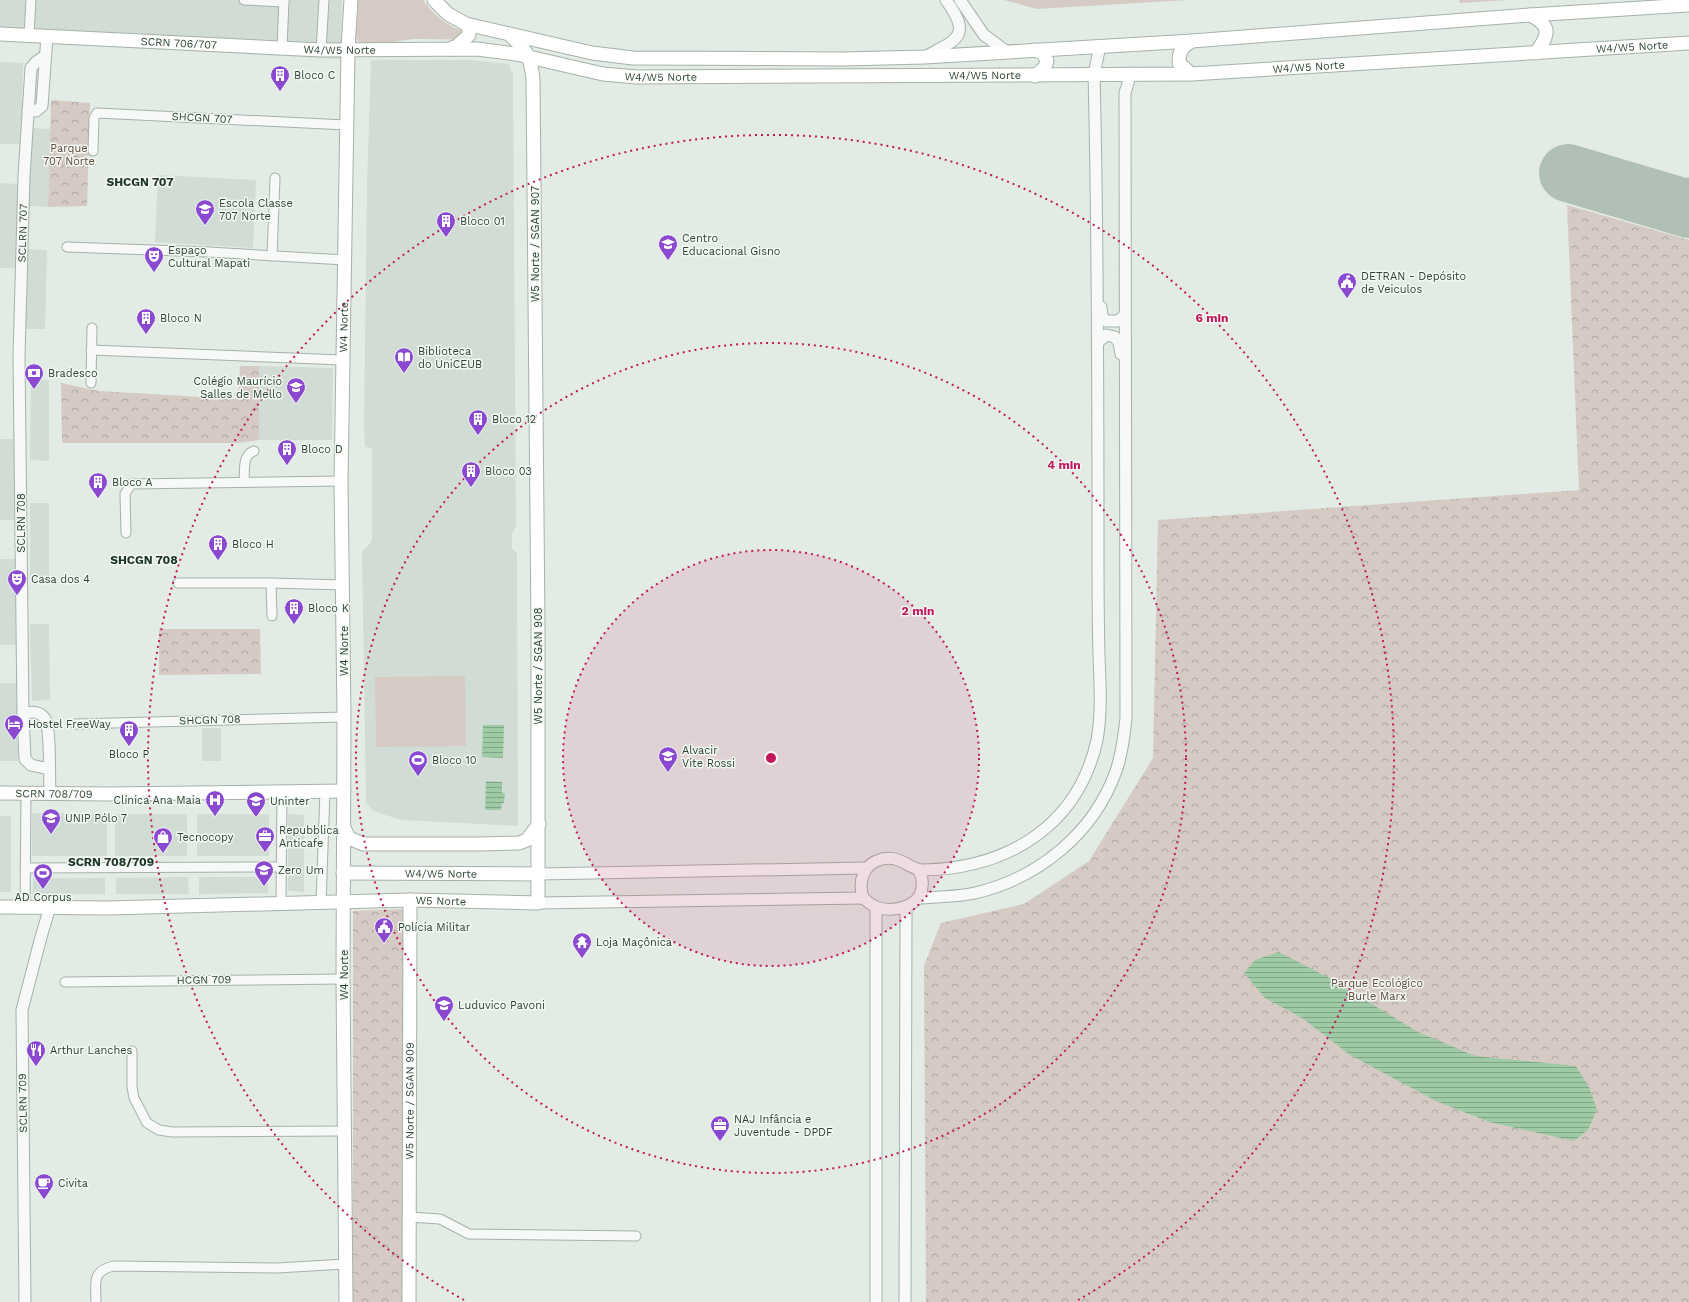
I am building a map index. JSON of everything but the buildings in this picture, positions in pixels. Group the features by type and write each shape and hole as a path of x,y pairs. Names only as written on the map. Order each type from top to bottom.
{"main road":[{"name":"W4 Norte","path":"346,1302 343,979 344,717 341,481 346,125 351,0"},
{"name":"W4/W5 Norte","path":"434,0 448,14 466,24 592,53 633,58 845,59 924,57 1192,41 1530,15 1689,5"},
{"path":"1530,15 1540,20 1545,25 1547,32 1546,38 1536,53"},
{"path":"450,49 457,46 469,35 469,29 466,24"},
{"name":"SCRN 706/707","path":"0,34 282,48"},
{"path":"509,34 524,48 531,58"},
{"path":"1191,74 1179,63 1179,56 1182,47 1192,41"},
{"name":"W4/W5 Norte","path":"282,48 321,50 477,49 531,58 603,74 637,77 1035,76 1131,73 1191,74 1689,43"},
{"path":"1034,50 1043,53 1047,61 1042,71 1035,76"},
{"name":"W5 Norte / SGAN 907","path":"531,58 533,79 536,429"},
{"name":"W5 Norte / SGAN 908","path":"536,429 539,824 538,903"},
{"name":"SCRN 708/709","path":"0,793 110,794 344,791"},
{"path":"343,826 349,838 363,844 479,844 519,843 527,840 539,824"},
{"name":"W4/W5 Norte","path":"343,873 538,874"},
{"name":"W5 Norte","path":"343,903 410,900 538,903"},
{"name":"W5 Norte / SGAN 909","path":"409,1302 410,900"},
{"path":"0,907 25,908 343,903"}],"street":[{"path":"29,35 31,0"},
{"path":"244,0 284,1 282,48"},
{"path":"321,50 324,0"},
{"path":"924,57 950,43 960,31 960,23 946,0"},
{"path":"960,0 984,35 1006,52"},
{"name":"SCLRN 707","path":"19,356 24,176 28,110 36,111 42,106 47,36"},
{"path":"864,898 861,878 866,868 876,861 891,858 898,859 912,865 919,870 948,870 973,866 995,859 1029,842 1062,813 1077,793 1097,740 1100,691 1098,593 1098,250 1094,74 1100,46"},
{"path":"538,903 864,898 876,907 891,910 906,907 918,898 974,893 1002,885 1030,873 1078,834 1095,814 1116,771 1123,745 1126,718 1125,93 1131,73"},
{"name":"SHCGN 707","path":"93,151 94,118 97,113 346,125"},
{"path":"272,256 275,178"},
{"path":"67,247 345,260"},
{"path":"1098,250 1102,316 1106,321 1114,322 1125,315"},
{"path":"91,383 92,328"},
{"path":"1098,342 1106,335 1117,340 1121,349 1125,392"},
{"path":"91,350 342,360"},
{"name":"SCLRN 708","path":"19,356 23,714 25,759 31,765 49,769"},
{"path":"244,482 245,459 254,451"},
{"path":"126,533 125,494 131,484 341,481"},
{"path":"178,583 343,585"},
{"path":"271,583 272,616"},
{"path":"23,714 35,712 46,720 50,793"},
{"name":"SHCGN 708","path":"75,724 344,717"},
{"path":"282,791 282,905"},
{"path":"321,904 325,791"},
{"path":"25,908 26,793"},
{"path":"26,868 282,867"},
{"path":"538,874 866,868"},
{"path":"918,898 922,886 919,870"},
{"name":"SCLRN 709","path":"25,1302 22,1010 50,907"},
{"path":"876,907 876,1302"},
{"path":"905,1302 906,907"},
{"name":"HCGN 709","path":"64,982 343,979"},
{"path":"132,1051 132,1087 134,1098 147,1123 152,1128 172,1132 345,1131"},
{"path":"409,1217 440,1219 469,1234 636,1236"},
{"path":"96,1302 96,1281 98,1273 106,1268 114,1266 277,1268 345,1264"}],"shaded area":[{"path":"0,0 342,0 341,59 0,41"},
{"path":"371,60 472,60 509,64 513,75 516,527 512,534 512,548 517,554 518,826 401,820 373,811 366,802 362,552 372,541 372,448 365,447 364,425 367,187"},
{"path":"0,62 23,63 21,144 0,144"},
{"path":"31,128 50,129 48,207 29,206"},
{"name":"Escola Classe 707 Norte","path":"158,175 256,180 253,248 155,242"},
{"path":"0,183 19,184 17,268 0,268"},
{"path":"27,249 47,250 45,329 25,329"},
{"name":"Colégio Maurício Salles de Mello","path":"259,366 333,368 332,440 259,440"},
{"path":"31,380 49,380 49,461 30,460"},
{"path":"0,439 14,439 15,520 0,520"},
{"path":"30,503 49,503 49,582 30,582"},
{"path":"0,559 15,559 16,645 0,645"},
{"path":"30,624 49,624 50,700 32,701"},
{"path":"0,683 17,683 18,761 0,761"},
{"path":"483,725 504,725 503,758 482,757"},
{"path":"202,728 221,728 221,761 202,761"},
{"path":"486,781 502,782 502,793 505,793 504,803 502,803 501,810 485,810"},
{"path":"32,813 107,814 107,856 32,856"},
{"path":"115,814 187,814 187,856 115,856"},
{"path":"197,814 269,814 269,856 197,856"},
{"path":"288,814 304,815 304,892 288,891"},
{"path":"0,816 11,816 11,892 0,892"},
{"path":"188,877 189,894 116,894 116,878"},
{"path":"199,877 268,877 268,893 199,894"},
{"path":"33,878 105,878 105,894 33,894"},
{"path":"1279,952 1329,978 1418,1032 1475,1056 1576,1066 1590,1089 1597,1110 1588,1130 1574,1141 1489,1122 1436,1101 1350,1055 1302,1018 1265,998 1244,973 1255,960"}],"green space":[{"path":"358,0 423,0 442,20 460,30 467,32 462,40 415,39 379,44 357,41"},
{"path":"1004,0 1188,0 1037,9"},
{"path":"1459,0 1508,0 1460,3"},
{"name":"Parque 707 Norte","path":"51,100 90,103 87,206 48,207"},
{"name":"Parque Ecológico Burle Marx","path":"1567,205 1689,240 1689,1302 926,1302 924,966 941,923 1024,904 1089,861 1153,758 1158,520 1579,490"},
{"path":"240,366 259,366 259,440 237,443 62,443 61,383 99,391 238,399"},
{"path":"159,629 260,629 261,674 159,675"},
{"path":"465,676 466,746 376,747 375,677"},
{"path":"403,909 403,1302 353,1302 353,911"}],"taxiway":[{"path":"1652,198 1689,189"}],"runway":[{"path":"1568,173 1689,209"}],"place":[{"name":"Bloco C","path":"280,92"},
{"name":"Escola Classe 707 Norte","path":"205,226"},
{"name":"Bloco 01","path":"446,238"},
{"name":"Centro Educacional Gisno","path":"668,261"},
{"name":"Espaço Cultural Mapati","path":"154,273"},
{"name":"DETRAN - Depósito de Veiculos","path":"1347,299"},
{"name":"Bloco N","path":"146,335"},
{"name":"Biblioteca do UniCEUB","path":"404,374"},
{"name":"Bradesco","path":"34,390"},
{"name":"Colégio Maurício Salles de Mello","path":"296,404"},
{"name":"Bloco 12","path":"478,436"},
{"name":"Bloco D","path":"287,466"},
{"name":"Bloco 03","path":"471,488"},
{"name":"Bloco A","path":"98,499"},
{"name":"Bloco H","path":"218,561"},
{"name":"Casa dos 4","path":"17,596"},
{"name":"Bloco K","path":"294,625"},
{"name":"Hostel FreeWay","path":"14,741"},
{"name":"Bloco P","path":"129,747"},
{"name":"Alvacir Vite Rossi","path":"668,773"},
{"name":"Bloco 10","path":"418,777"},
{"name":"Clínica Ana Maia","path":"215,817"},
{"name":"Uninter","path":"256,818"},
{"name":"UNIP Pólo 7","path":"51,835"},
{"name":"Repubblica Anticafe","path":"265,853"},
{"name":"Tecnocopy","path":"163,854"},
{"name":"Zero Um","path":"264,887"},
{"name":"AD Corpus","path":"43,890"},
{"name":"Polícia Militar","path":"384,944"},
{"name":"Loja Maçônica","path":"582,959"},
{"name":"Luduvico Pavoni","path":"444,1022"},
{"name":"Arthur Lanches","path":"36,1067"},
{"name":"NAJ Infância e Juventude - DPDF","path":"720,1142"},
{"name":"Civita","path":"44,1200"}],"district":[{"name":"SHCGN 707","path":"140,182"},
{"name":"SHCGN 708","path":"144,560"},
{"name":"SCRN 708/709","path":"111,862"}]}
